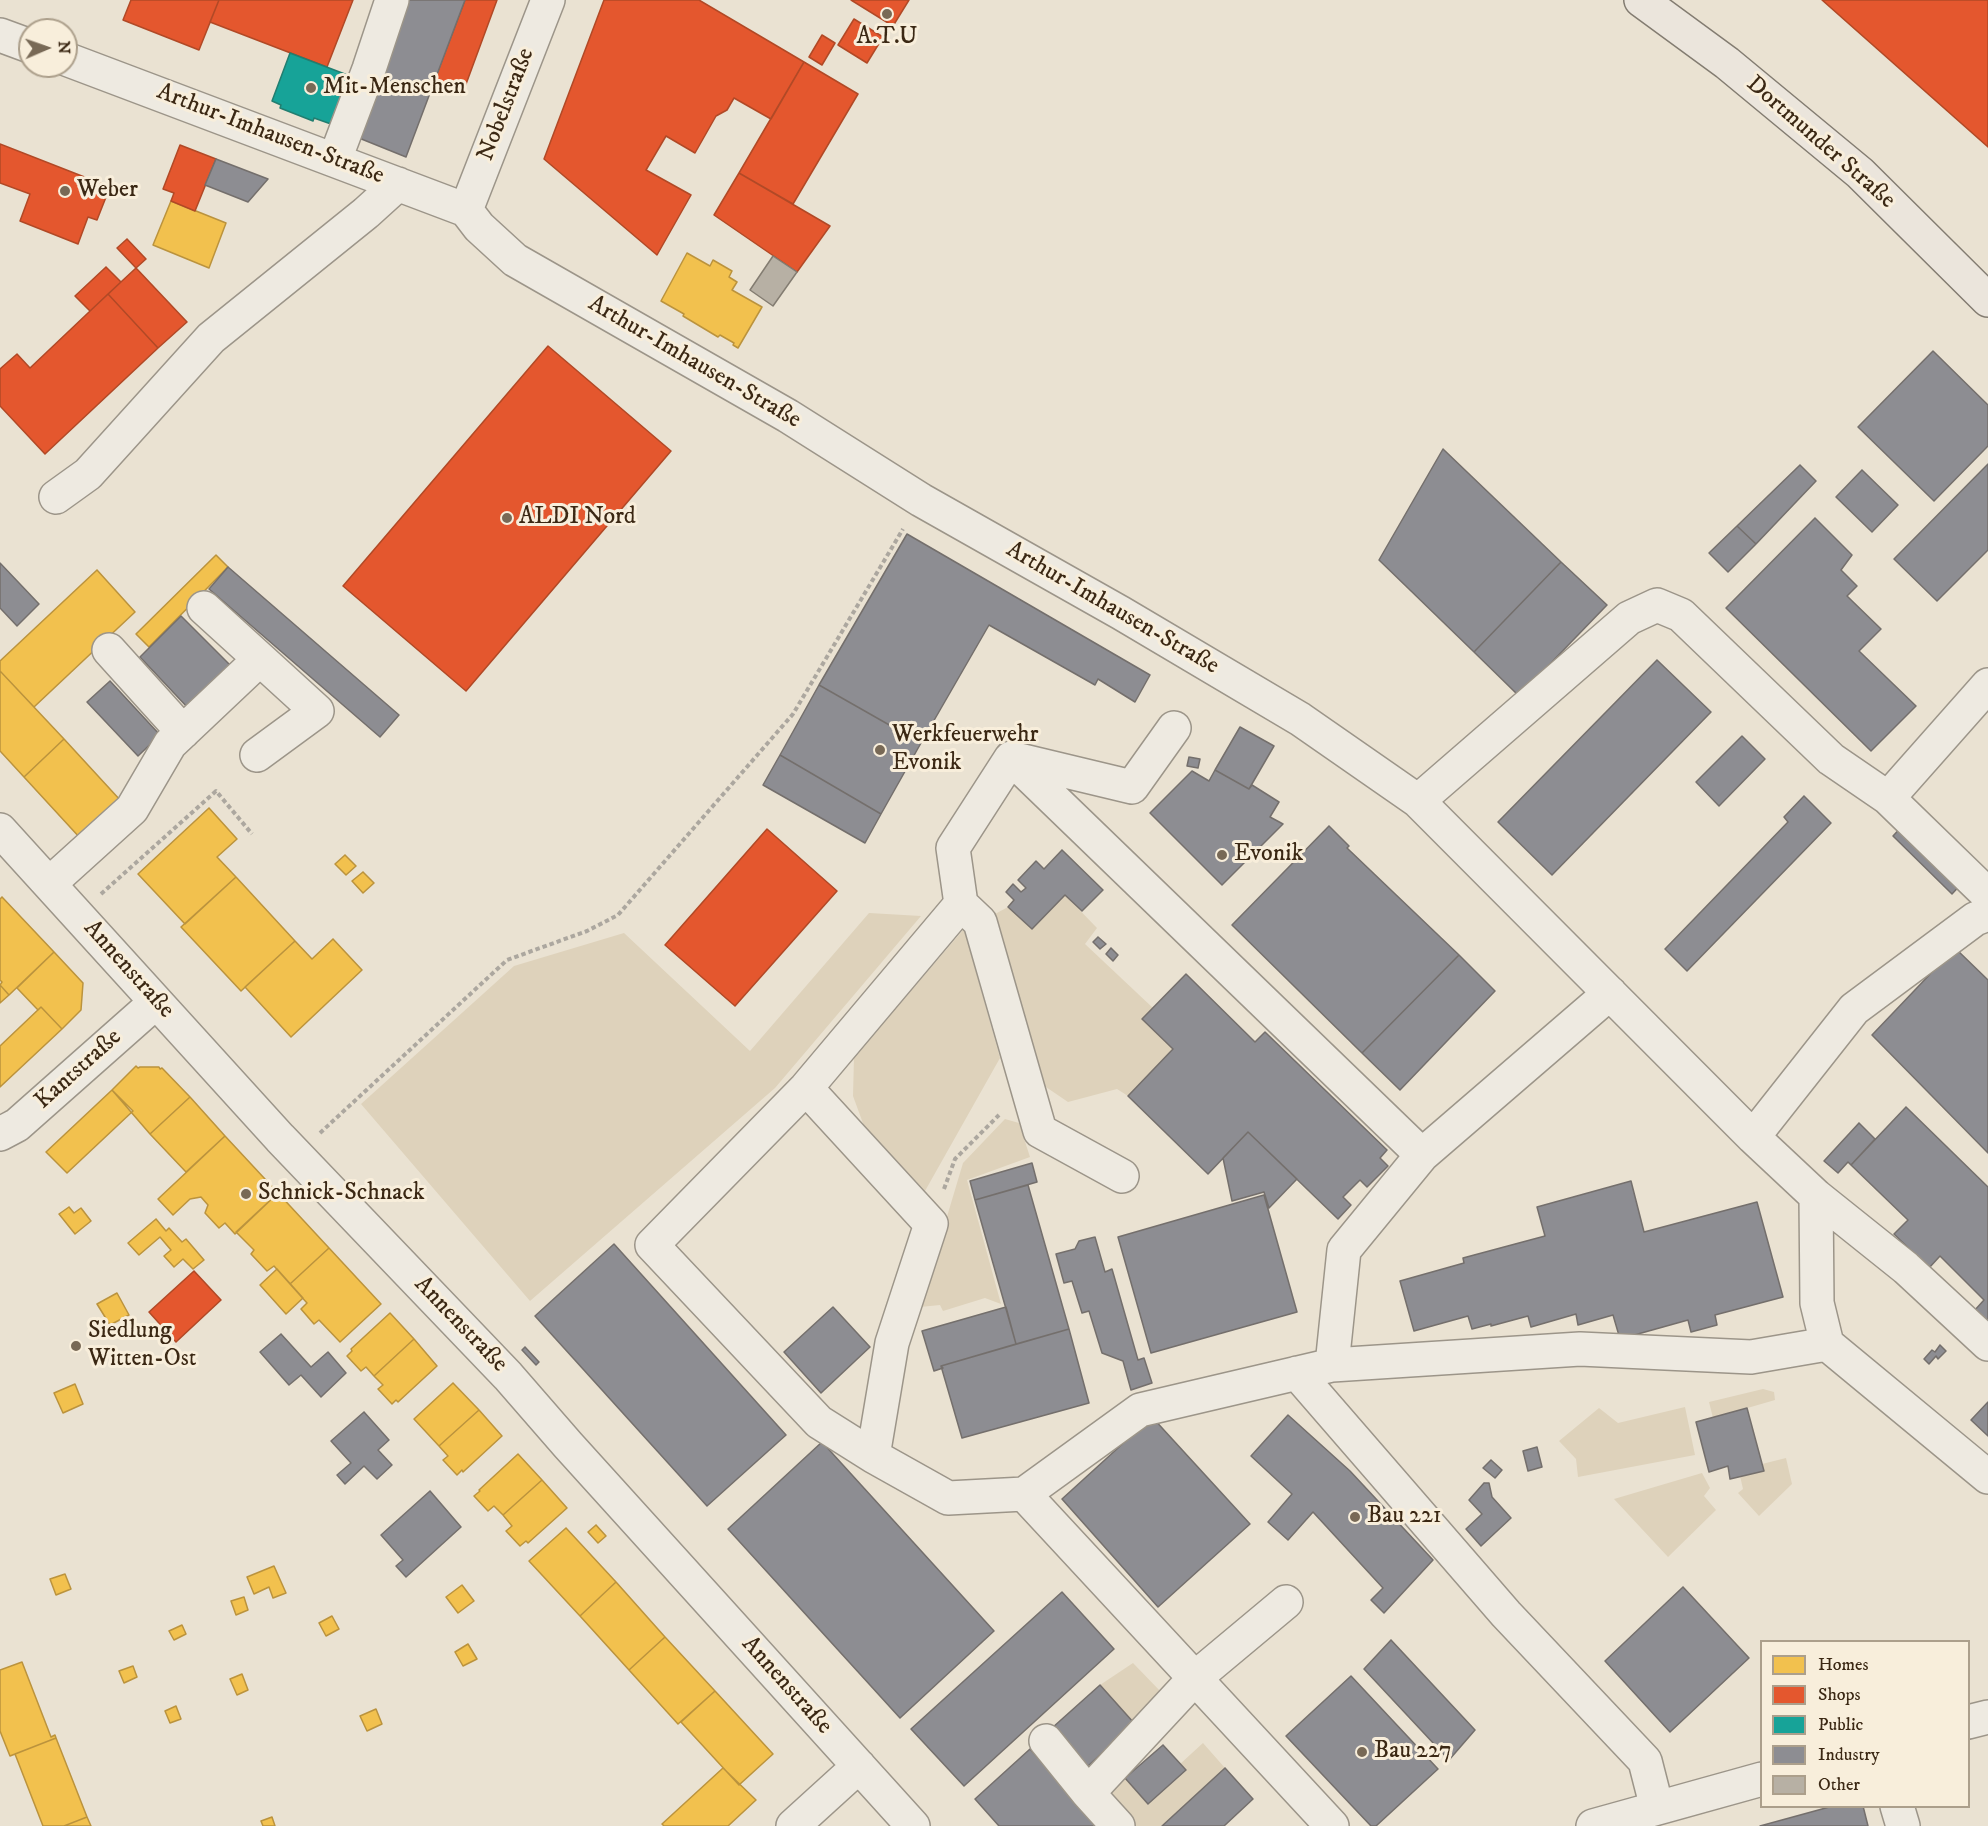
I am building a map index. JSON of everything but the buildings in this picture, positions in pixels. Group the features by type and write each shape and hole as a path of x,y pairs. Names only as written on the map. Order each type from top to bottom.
{"main road":[{"name":"Dortmunder Straße","path":"1641,0 1727,63 1860,173 1988,300"}],"street":[{"path":"335,159 392,0"},
{"name":"Nobelstraße","path":"466,210 548,0"},
{"path":"0,35 18,42"},
{"name":"Arthur-Imhausen-Straße","path":"78,63 466,210 480,227 515,260 788,416 921,500 1121,613 1300,719 1418,801 1753,1137 1816,1196 1906,1268 1988,1344"},
{"path":"56,497 88,474 211,338 366,213 398,184"},
{"path":"1418,801 1629,618 1657,605 1681,615 1831,759 1888,798 1988,895"},
{"path":"204,608 316,711 257,756"},
{"path":"109,650 183,732"},
{"path":"49,884 132,809 170,744 260,659"},
{"path":"1888,798 1988,685"},
{"path":"1011,758 1132,787 1174,728"},
{"path":"1011,758 953,848 961,904 980,922 1041,1131 1122,1176"},
{"path":"1011,758 1422,1155"},
{"name":"Annenstraße","path":"0,830 297,1155 508,1376 914,1826"},
{"path":"961,904 806,1088 652,1245 819,1422 873,1456 948,1498 1024,1494 1140,1410 1332,1365 1580,1349 1752,1357 1827,1344"},
{"path":"1753,1137 1854,1009 1975,919 1988,914"},
{"path":"1332,1365 1344,1250 1422,1155 1610,993"},
{"name":"Kantstraße","path":"0,1134 17,1125 156,1002"},
{"path":"806,1088 931,1224 892,1343 873,1456"},
{"path":"1816,1196 1817,1303 1827,1344 1988,1477"},
{"path":"1297,1373 1506,1614 1645,1761 1657,1808"},
{"path":"1024,1494 1332,1826"},
{"path":"1088,1792 1195,1678 1286,1602"},
{"path":"1970,1722 1988,1717"},
{"path":"1046,1741 1118,1826"},
{"path":"793,1826 859,1766"},
{"path":"1593,1826 1760,1779"},
{"path":"1898,1808 1903,1826"}],"path":[{"path":"297,1155 507,960 587,931 618,915 793,714 921,500"},
{"path":"78,915 216,791 252,834"},
{"path":"931,1224 956,1159 1028,1087"}],"shaded area":[{"path":"1065,895 1097,928 1085,944 1153,1008 1173,1049 1128,1096 1117,1089 1068,1102 1043,1085 995,914 1008,907"},
{"path":"869,913 921,916 775,1088 530,1301 361,1104 514,966 624,933 750,1051"},
{"path":"964,929 1000,1058 925,1191 864,1126 853,1096 854,1057"},
{"path":"1005,1119 1019,1123 1030,1157 967,1180 1001,1304 985,1298 943,1311 940,1305 920,1307 963,1163"},
{"path":"1763,1389 1774,1392 1775,1400 1713,1418 1709,1402"},
{"path":"1685,1407 1695,1455 1578,1477 1576,1459 1559,1441 1599,1408 1618,1423"},
{"path":"1786,1458 1792,1484 1759,1516 1738,1493 1743,1489 1740,1476 1764,1471 1762,1464"},
{"path":"1702,1473 1710,1488 1704,1496 1716,1510 1668,1557 1614,1499"},
{"path":"1133,1663 1162,1693 1134,1723 1100,1685"},
{"path":"1203,1743 1225,1768 1162,1826 1136,1826 1109,1796 1125,1778 1149,1804 1186,1771 1180,1764"}],"place":[{"name":"A.T.U","path":"887,14"},
{"name":"Mit-Menschen","path":"311,88"},
{"name":"Weber","path":"65,191"},
{"name":"ALDI Nord","path":"507,518"},
{"name":"Werkfeuerwehr Evonik","path":"880,750"},
{"name":"Evonik","path":"1222,855"},
{"name":"Schnick-Schnack","path":"246,1194"},
{"name":"Siedlung Witten-Ost","path":"76,1346"},
{"name":"Bau 221","path":"1355,1517"},
{"name":"Bau 227","path":"1362,1752"}]}
